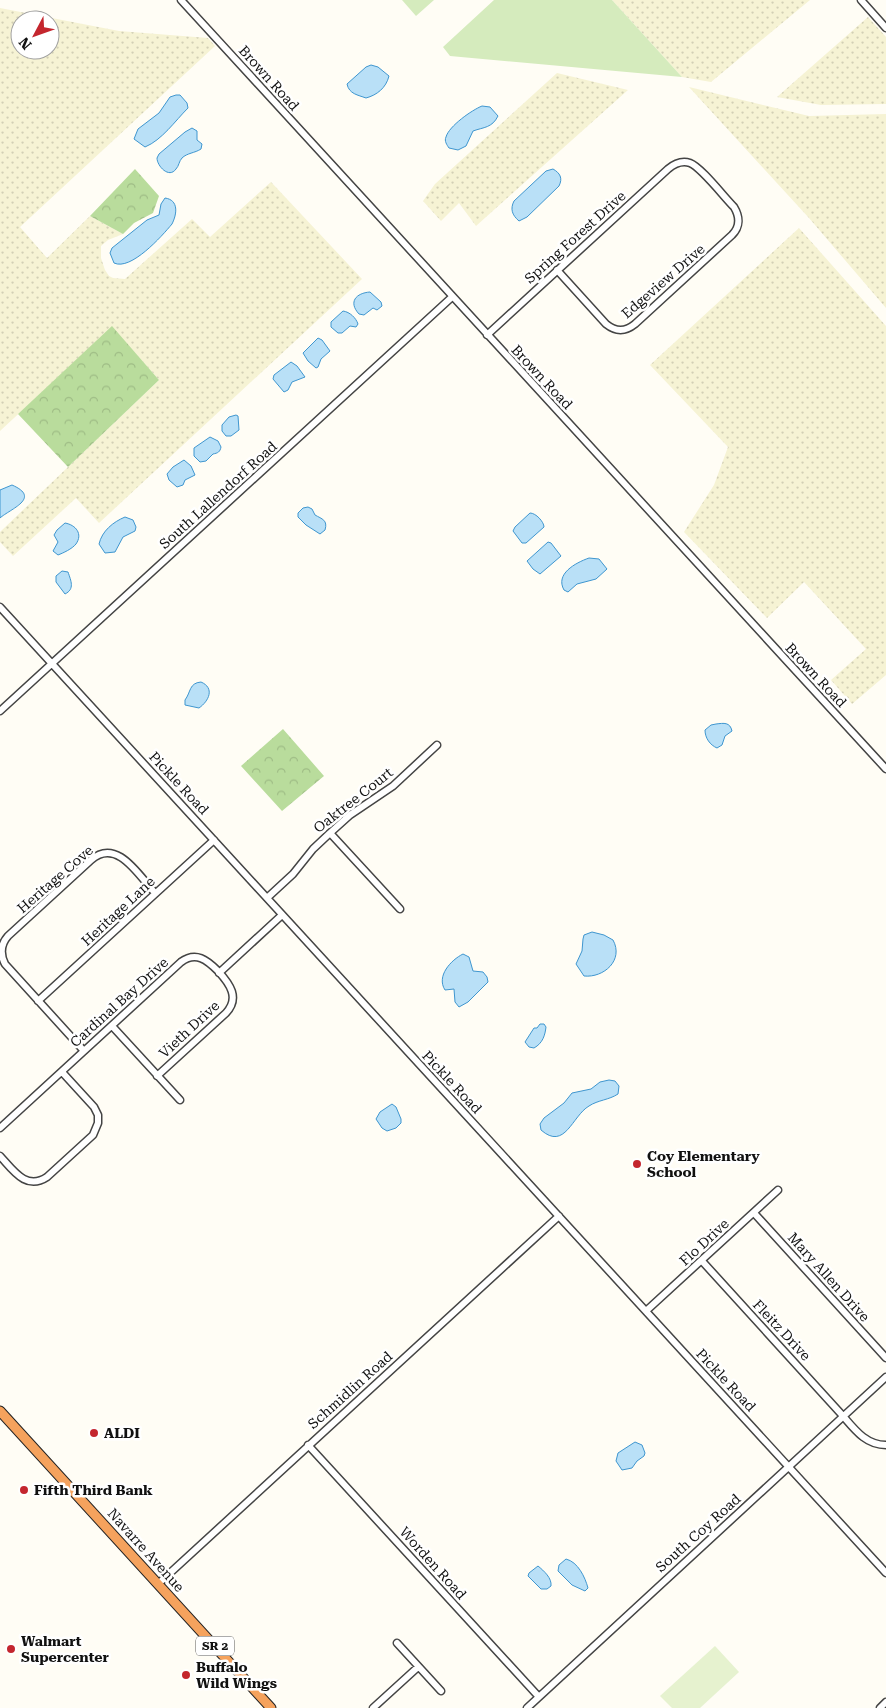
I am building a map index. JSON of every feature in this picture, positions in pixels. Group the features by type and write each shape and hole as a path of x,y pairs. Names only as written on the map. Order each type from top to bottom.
{"highway":[{"name":"Navarre Avenue","path":"0,1411 271,1708"}],"street":[{"name":"Brown Road","path":"180,0 886,769"},
{"path":"861,0 886,28"},
{"name":"Spring Forest Drive","path":"487,335 675,164 690,163 697,168 734,208 738,217 738,224"},
{"name":"Edgeview Drive","path":"557,270 610,327 615,330 626,330 730,238 736,231 738,224"},
{"name":"South Lallendorf Road","path":"0,711 452,298"},
{"name":"Pickle Road","path":"0,607 886,1573"},
{"name":"Oaktree Court","path":"267,898 293,874 313,849 330,833 354,812 393,786 437,745"},
{"path":"330,833 400,909"},
{"name":"Heritage Lane","path":"38,1001 214,840"},
{"name":"Heritage Cove","path":"38,1001 5,964 1,954 2,945 8,936 91,860 100,854 110,852 120,856 155,893"},
{"path":"220,973 282,915"},
{"name":"Cardinal Bay Drive","path":"0,1128 181,962 188,958 202,958 220,973"},
{"name":"Vieth Drive","path":"157,1076 230,1008 234,996 232,988 220,973"},
{"path":"38,1001 84,1050"},
{"path":"112,1026 180,1100"},
{"path":"0,1156 25,1181 40,1181 97,1130 99,1119 96,1110 62,1072"},
{"name":"Flo Drive","path":"646,1312 778,1190"},
{"name":"Mary Allen Drive","path":"754,1213 886,1358"},
{"name":"Schmidlin Road","path":"158,1584 558,1216"},
{"name":"Fleitz Drive","path":"702,1261 859,1434 867,1440 886,1445"},
{"name":"South Coy Road","path":"527,1708 886,1376"},
{"name":"Worden Road","path":"308,1445 538,1697"},
{"path":"397,1643 441,1691"},
{"path":"373,1708 418,1667"},
{"path":"880,1708 886,1703"}],"shaded area":[{"path":"612,0 810,0 711,82 682,77"},
{"path":"0,8 10,10 10,60 60,60 60,20 119,31 208,38 215,46 20,227 47,258 90,216 123,234 108,240 101,246 101,258 109,276 125,279 192,219 210,237 271,182 362,279 99,523 76,498 13,556 0,542 0,532 159,380 112,327 0,431"},
{"path":"868,17 886,37 886,104 821,105 777,97"},
{"path":"557,73 628,90 476,226 459,203 441,221 423,201 435,184"},
{"path":"689,87 809,116 886,114 886,308 809,218"},
{"path":"799,228 886,326 886,675 852,704 831,680 866,649 804,582 767,618 684,532 714,485 728,447 650,365"}],"green space":[{"path":"402,0 434,0 416,16"},
{"path":"494,0 612,0 682,77 450,56 443,47"},
{"path":"135,169 159,196 153,213 134,223 123,234 90,216"},
{"path":"112,326 159,380 68,467 18,414"},
{"path":"283,729 324,776 282,811 241,766"},
{"path":"715,1646 739,1672 700,1708 672,1708 660,1696"}],"water":[{"path":"371,65 378,67 389,76 381,90 366,98 352,92 347,84 366,67"},
{"path":"180,95 187,103 188,108 168,130 157,140 145,147 134,139 138,129 159,113 170,97"},
{"path":"482,106 490,107 498,116 496,120 487,126 473,131 466,146 458,150 449,148 445,138 451,128"},
{"path":"192,128 197,131 197,140 202,144 201,149 184,156 173,172 167,172 161,168 157,158 159,154"},
{"path":"553,169 560,176 559,186 527,217 519,221 512,212 514,201 546,171"},
{"path":"165,198 170,199 175,204 176,212 172,224 146,251 129,262 114,263 110,253 112,248 147,220 159,215 161,204"},
{"path":"370,292 381,302 382,306 377,310 373,308 364,315 359,314 354,306 355,299 361,294"},
{"path":"343,311 352,316 358,324 356,327 350,326 342,333 338,333 331,327 331,322"},
{"path":"318,338 322,340 330,351 321,359 316,368 303,353"},
{"path":"291,362 297,366 305,377 292,382 288,390 284,392 273,379 274,375"},
{"path":"238,416 239,430 231,436 226,436 222,431 222,425 229,417"},
{"path":"210,437 218,441 221,447 220,450 206,461 200,462 194,456 194,448"},
{"path":"184,460 191,466 195,475 185,480 183,485 177,487 169,480 167,474 173,467"},
{"path":"12,485 21,490 24,494 24,499 0,518 0,490"},
{"path":"308,507 325,522 325,530 320,534 298,517 298,513 303,508"},
{"path":"530,513 535,514 539,518 544,527 526,543 522,543 513,531"},
{"path":"125,517 133,520 136,527 135,531 123,537 115,552 105,553 99,544 100,539 112,524"},
{"path":"65,523 77,530 79,537 74,546 58,555 53,551 58,542 54,535"},
{"path":"548,542 551,543 561,556 540,574 527,561"},
{"path":"589,558 599,559 607,569 596,579 577,584 568,592 564,590 562,579 564,574 573,566"},
{"path":"62,571 68,572 71,582 70,590 65,594 56,582 56,576"},
{"path":"201,682 208,688 208,698 199,708 185,705 185,700 192,686"},
{"path":"724,723 732,731 725,736 722,745 717,748 708,741 705,730 711,725"},
{"path":"592,932 613,940 616,954 614,961 605,971 591,976 584,976 576,964 582,951 584,935"},
{"path":"463,954 469,957 473,971 483,972 488,982 468,1002 459,1007 455,1002 454,989 445,990 442,979 450,964"},
{"path":"540,1024 544,1024 546,1027 543,1039 534,1048 529,1047 525,1042 534,1028 537,1028"},
{"path":"615,1081 619,1086 618,1094 589,1106 568,1130 556,1137 541,1130 540,1124 544,1118 564,1103 572,1093 591,1089 600,1082"},
{"path":"392,1104 396,1107 401,1123 396,1128 387,1131 382,1128 376,1119 380,1112"},
{"path":"635,1442 642,1445 645,1453 644,1456 632,1468 622,1470 616,1461 618,1453"},
{"path":"566,1559 574,1563 580,1570 588,1588 585,1591 572,1585 558,1571 559,1565"},
{"path":"538,1566 549,1577 551,1586 547,1589 541,1589 528,1576"}],"place":[{"name":"Coy Elementary School","path":"637,1164"},
{"name":"ALDI","path":"94,1433"},
{"name":"Fifth Third Bank","path":"24,1490"},
{"name":"Walmart Supercenter","path":"11,1649"},
{"name":"Buffalo Wild Wings","path":"186,1675"}]}
